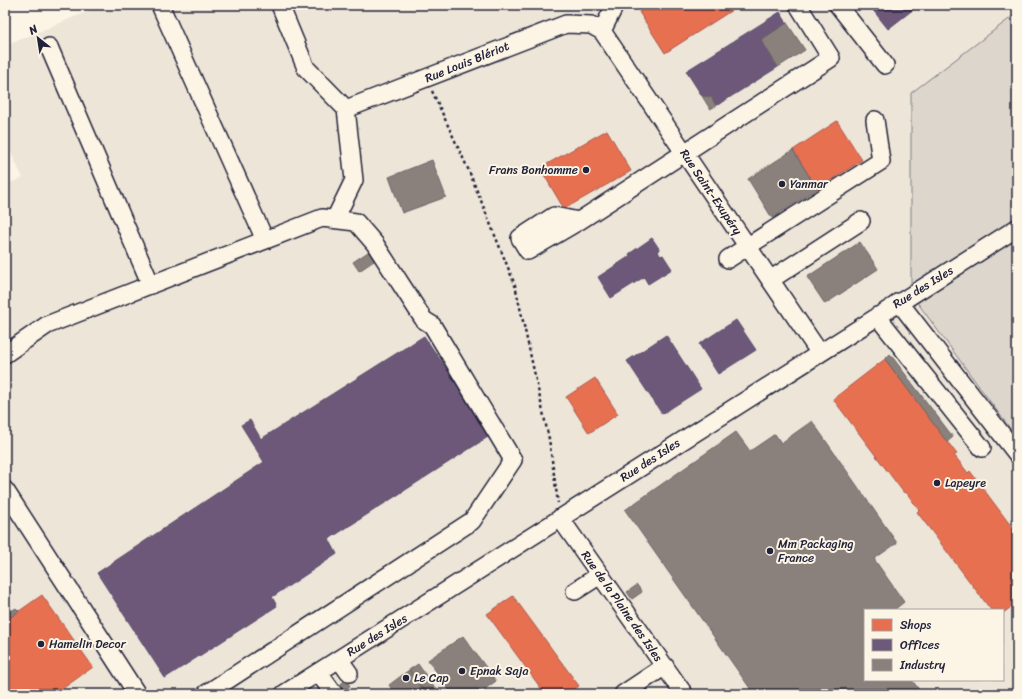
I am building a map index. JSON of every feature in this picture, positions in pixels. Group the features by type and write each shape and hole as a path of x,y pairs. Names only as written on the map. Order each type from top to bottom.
{"street":[{"path":"160,5 265,240"},
{"path":"280,5 306,68 346,109 354,180 334,219"},
{"path":"596,28 615,5"},
{"path":"579,221 831,58 798,5"},
{"path":"838,5 885,64"},
{"name":"Rue Louis Blériot","path":"346,109 566,24 596,28"},
{"name":"Rue Saint-Exupéry","path":"596,28 684,152 819,352"},
{"path":"49,47 151,285"},
{"path":"728,259 880,161 876,120"},
{"path":"5,354 47,325 322,218 356,222 375,244 424,320 432,325 514,460 472,521 206,694"},
{"path":"770,280 861,221"},
{"name":"Rue des Isles","path":"284,694 819,352 1017,228"},
{"path":"899,302 1017,454"},
{"path":"877,316 982,448"},
{"path":"5,490 137,694"},
{"name":"Rue de la Plaine des Isles","path":"560,518 684,694"},
{"path":"575,591 600,575"},
{"path":"339,659 348,673"},
{"path":"632,691 665,666"},
{"path":"318,672 334,694"}],"path":[{"path":"426,78 469,171 515,285 549,439 560,518"}],"shaded area":[{"path":"103,5 1017,5 1017,13 911,294 1017,438 1017,640 1012,644 1017,653 1017,690 1012,694 5,694 5,185 23,178 5,140 5,46"},
{"path":"1017,13 1017,438 911,294 911,93"}],"building: Shops":[{"path":"649,5 740,5 665,53 639,12"},
{"path":"837,121 862,160 817,189 793,150"},
{"name":"Frans Bonhomme","path":"607,130 631,171 564,209 540,168"},
{"name":"Lapeyre","path":"885,359 957,454 954,455 968,473 970,471 1017,534 1017,603 1004,612 1004,609 990,609 917,512 919,510 906,492 904,493 833,399"},
{"path":"595,378 618,414 589,433 566,397"},
{"name":"Hamelin Decor","path":"42,595 93,667 55,694 5,694 5,621"},
{"path":"513,596 579,686 568,694 545,694 487,614"}],"building: Offices":[{"path":"869,5 919,5 888,29"},
{"path":"780,12 787,23 761,40 778,67 716,106 711,97 702,96 686,71"},
{"path":"652,238 660,250 658,251 660,256 663,255 672,269 648,284 644,277 611,298 598,277 630,256 629,254"},
{"path":"736,320 756,350 718,374 699,344"},
{"path":"666,335 701,389 662,414 627,361"},
{"path":"424,336 491,435 329,539 337,554 272,597 277,606 165,678 97,573 264,462 241,425 250,420 261,439"}],"building: Industry":[{"path":"787,23 805,50 778,67 761,40"},
{"path":"702,96 711,97 716,106 710,109"},
{"name":"Yanmar","path":"793,150 817,189 772,218 748,179"},
{"path":"432,160 446,197 402,213 389,177"},
{"path":"860,242 878,269 825,304 807,277"},
{"path":"371,250 377,259 359,271 353,262"},
{"path":"890,354 953,437 947,442 885,359"},
{"name":"Mm Packaging France","path":"812,421 897,543 874,559 904,602 895,609 864,609 864,681 913,681 922,694 754,694 625,510 736,432 750,451 775,434 781,443"},
{"path":"637,585 642,592 632,599 627,592"},
{"path":"16,608 19,611 5,621 5,615"},
{"name":"Epnak Saja","path":"463,636 496,681 478,694 452,694 428,660"},
{"path":"418,664 438,693 426,694 409,670"},
{"name":"Le Cap","path":"409,670 426,694 395,694 389,685"},
{"path":"346,680 350,686 341,692 338,686"}],"place":[{"name":"Frans Bonhomme","path":"586,170"},
{"name":"Yanmar","path":"782,184"},
{"name":"Lapeyre","path":"937,483"},
{"name":"Mm Packaging France","path":"770,551"},
{"name":"Hamelin Decor","path":"41,644"},
{"name":"Epnak Saja","path":"462,671"},
{"name":"Le Cap","path":"406,678"}]}
